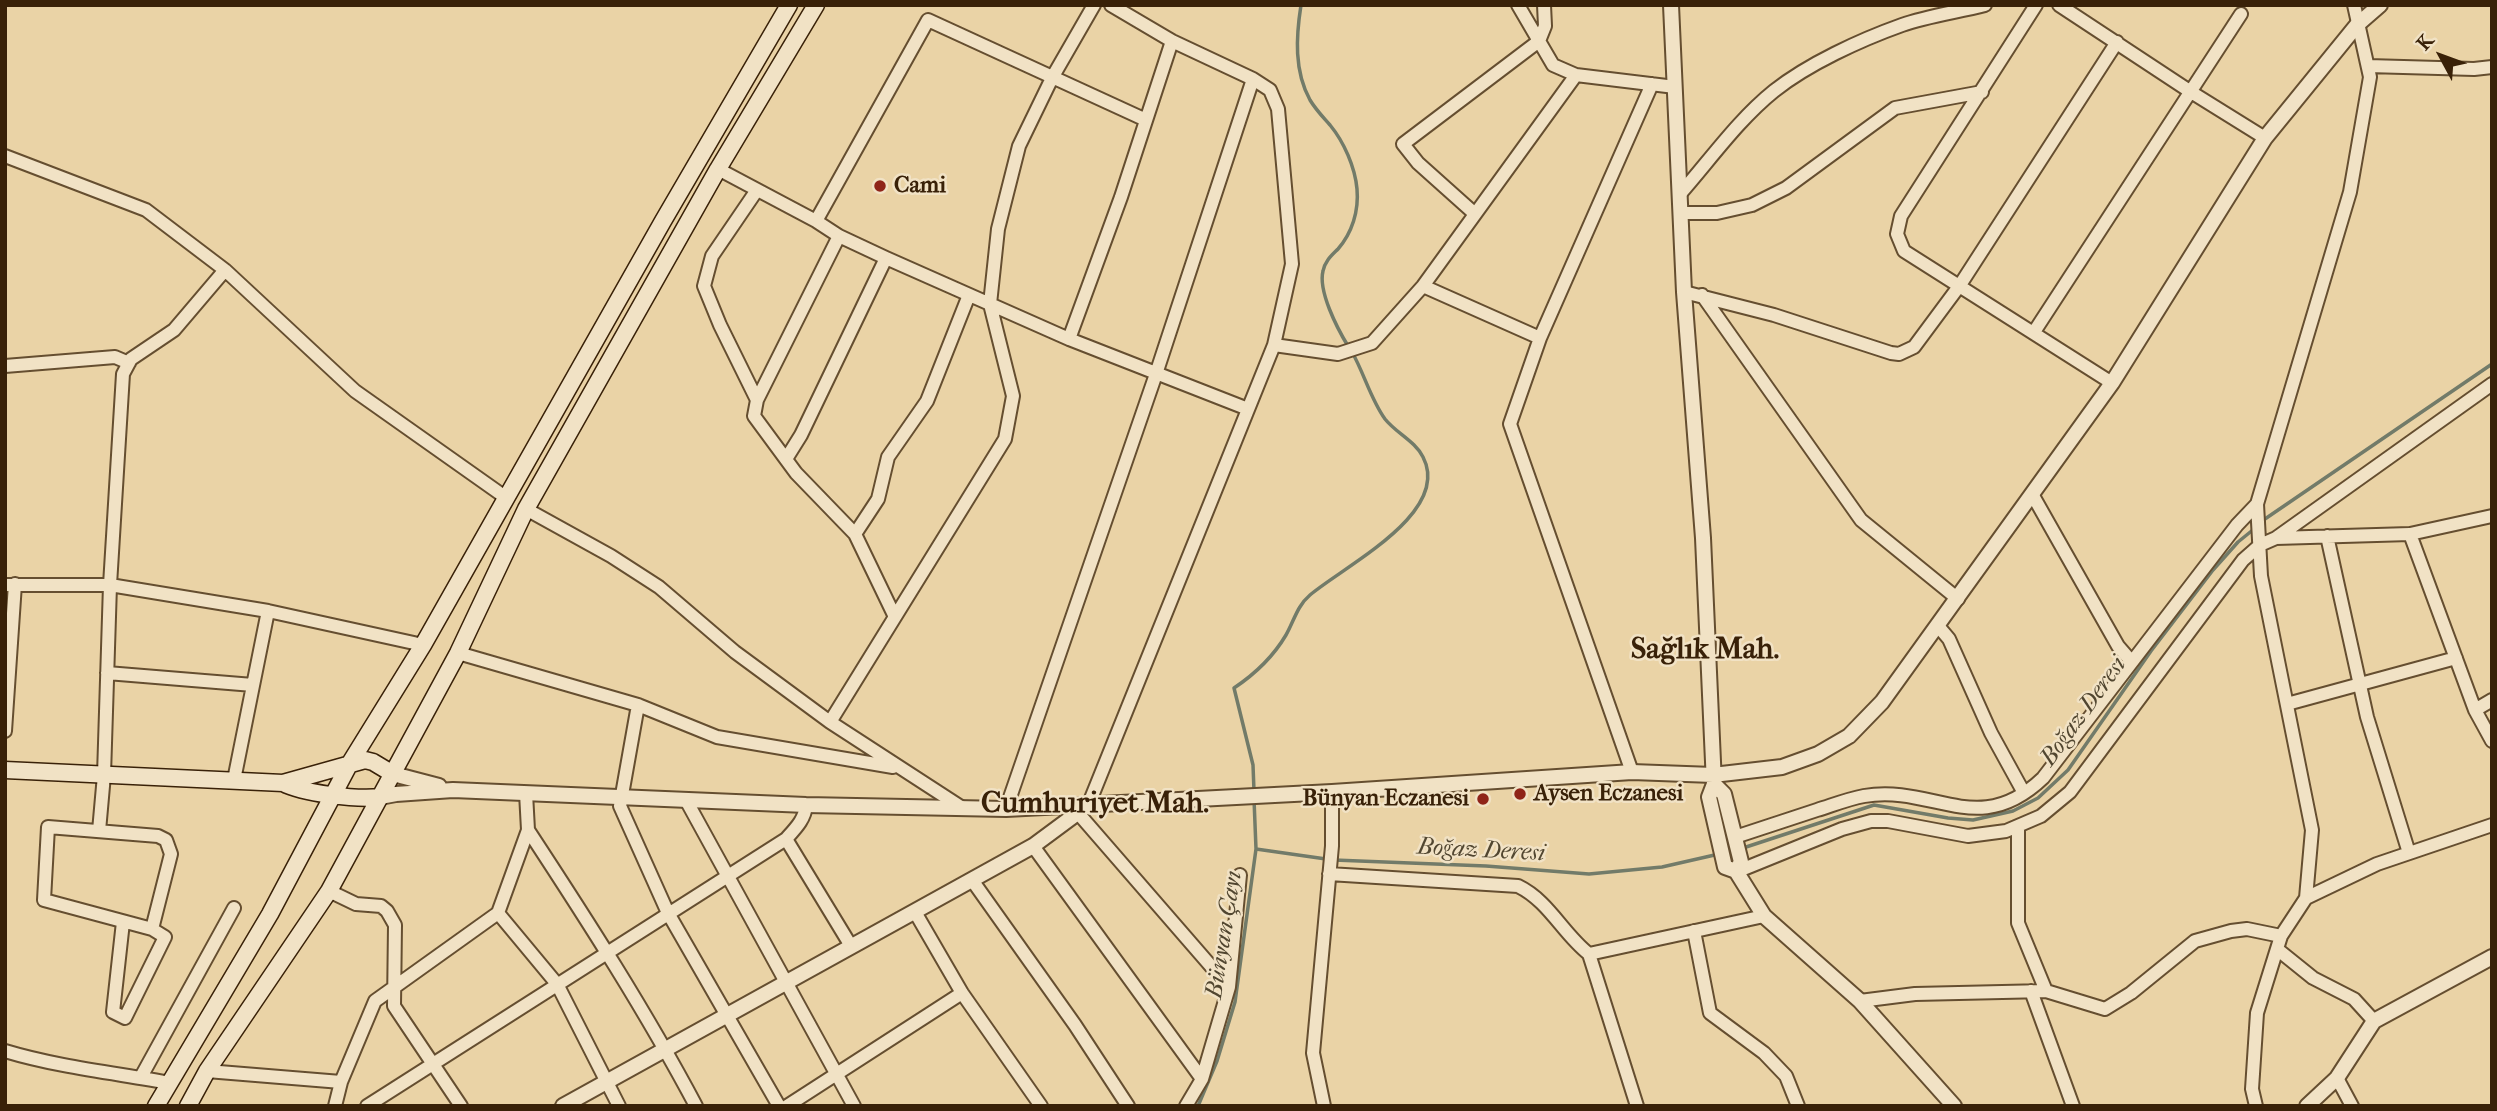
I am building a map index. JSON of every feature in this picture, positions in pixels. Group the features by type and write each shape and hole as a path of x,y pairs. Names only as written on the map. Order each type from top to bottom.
{"main road":[{"path":"156,1106 270,914 350,763 423,645 505,497 789,5"},
{"path":"188,1106 207,1071 329,891 458,653 526,509 718,169 816,5"},
{"path":"5,770 283,783 365,760 393,774"},
{"path":"283,783 295,790 364,799 380,797"}],"street":[{"path":"830,722 1004,439 1013,396 990,304 998,229 1019,146 1052,78 1094,5"},
{"path":"563,1106 1033,846 1083,809 1274,345 1292,264 1278,109 1270,90 1253,79 1172,41 1111,5"},
{"path":"1518,5 1553,65 1576,75 1675,87"},
{"path":"1475,214 1418,163 1403,144 1539,41 1545,26 1544,5"},
{"path":"1671,5 1684,292 1703,538 1713,779 1709,797 1721,845 1764,916 1860,1000 1954,1106"},
{"path":"1680,194 1741,123 1774,91 1812,67 1903,24 1985,5"},
{"path":"2036,5 1901,216 1896,234 1904,251 2112,383"},
{"path":"2059,5 2266,138"},
{"path":"2256,1106 2252,1089 2257,1013 2279,943 2306,898 2312,830 2261,576 2256,510 2350,192 2370,77 2354,5"},
{"path":"380,797 453,790 806,805 1083,809 1632,772 1713,779 1782,767 1818,754 1849,736 1882,702 2112,383 2266,138 2357,25 2380,5"},
{"path":"2034,332 2241,14"},
{"path":"816,221 928,20 1146,120"},
{"path":"1069,339 1121,197 1172,41"},
{"path":"1684,292 1774,315 1891,353 1899,354 1914,347 1960,285 2117,42"},
{"path":"2368,66 2474,69 2492,67"},
{"path":"1274,345 1338,354 1372,343 1423,286 1576,75"},
{"path":"1006,808 1156,374 1253,79"},
{"path":"1632,772 1510,424 1540,338 1652,84"},
{"path":"1681,213 1717,213 1752,205 1786,188 1895,108 1982,92"},
{"path":"5,156 146,210 225,270 355,391 505,497"},
{"path":"718,169 839,236 886,258 1069,339 1248,410"},
{"path":"757,190 712,256 704,286 757,400"},
{"path":"839,236 757,400 754,416 796,473 855,534 895,617"},
{"path":"786,459 801,435 886,258"},
{"path":"99,831 123,374 128,363 174,330 225,270"},
{"path":"1423,286 1540,338"},
{"path":"855,534 878,499 888,457 927,401 969,295"},
{"path":"1702,295 1861,520 1958,599"},
{"path":"5,366 115,357 128,363"},
{"path":"2276,538 2492,384"},
{"path":"2032,494 2118,646 2131,661"},
{"path":"526,509 611,556 659,587 735,652 830,722 965,809"},
{"path":"1736,840 1864,796 1896,795 1980,809 1999,805 2024,793 2043,778 2237,524 2256,510"},
{"path":"1735,868 1871,821 1888,821 1968,835 1993,834 2018,827 2041,816 2070,792 2259,539 2410,534 2492,516"},
{"path":"2410,534 2475,710 2492,741"},
{"path":"2327,536 2367,717 2409,853"},
{"path":"5,731 10,584 110,585 268,611 423,645"},
{"path":"233,780 268,611"},
{"path":"1938,626 1949,639 1991,733 2024,793"},
{"path":"458,653 638,705 717,737 900,768"},
{"path":"2287,704 2456,658"},
{"path":"107,673 253,685"},
{"path":"2475,710 2492,700"},
{"path":"638,705 620,806 668,913 779,1106"},
{"path":"393,774 453,790"},
{"path":"1713,779 1724,794 1736,840 1735,868"},
{"path":"1324,1106 1313,1054 1332,846 1332,792"},
{"path":"335,1106 341,1082 375,1001 498,913 528,830 526,793"},
{"path":"686,800 854,1106"},
{"path":"367,1106 786,839 806,813 806,805"},
{"path":"1083,809 1229,987"},
{"path":"2306,898 2377,864 2492,825"},
{"path":"123,922 113,1012 125,1018 165,937 152,929 44,900 48,827 158,836 169,844 171,854 152,929"},
{"path":"2018,827 2018,923 2046,991"},
{"path":"528,830 607,951 696,1106"},
{"path":"786,839 851,946"},
{"path":"1033,846 1202,1079"},
{"path":"1330,871 1518,886 1531,892 1578,946 1589,954 1637,1106"},
{"path":"1186,1106 1202,1079 1229,987 1240,875"},
{"path":"972,880 1075,1025 1128,1106"},
{"path":"329,891 356,904 381,906 392,917 395,925 394,1006 461,1106"},
{"path":"141,1077 234,908"},
{"path":"915,912 962,993 1041,1106"},
{"path":"498,913 557,984 619,1106"},
{"path":"1589,954 1764,916"},
{"path":"1860,1000 1915,994 2046,991 2105,1009 2131,993 2195,941 2231,930 2247,929 2279,943 2313,978 2354,999 2374,1021"},
{"path":"1694,931 1710,1013 1764,1053 1786,1076 1798,1106"},
{"path":"2307,1106 2337,1078 2374,1021 2492,957"},
{"path":"2031,992 2073,1106"},
{"path":"787,1106 962,993"},
{"path":"5,1051 40,1061 170,1083"},
{"path":"207,1071 341,1082"},
{"path":"2337,1078 2352,1106"}],"waterway":[{"path":"1301,5 1297,41 1301,77 1310,100 1344,147 1354,172 1357,189 1356,213 1351,229 1327,261 1322,279 1330,309 1348,346"},
{"path":"1254,791 1253,765 1234,688 1256,671 1275,651 1310,595 1390,536 1409,518 1422,498 1428,478 1420,451 1389,424 1380,412 1352,352"},
{"name":"Boğaz Deresi","path":"2262,521 2492,364"},
{"name":"Boğaz Deresi","path":"1740,849 1874,805 1973,820 2013,811 2038,798 2068,770 2151,651 2213,570 2238,542 2254,529"},
{"name":"Bünyan Çayı","path":"1198,1106 1217,1061 1235,1002 1256,849 1254,799"},
{"name":"Boğaz Deresi","path":"1256,849 1326,859"},
{"name":"Boğaz Deresi","path":"1334,860 1486,866 1589,874 1662,867 1719,854"}],"place":[{"name":"Cami","path":"880,186"},
{"name":"Aysen Eczanesi","path":"1520,794"},
{"name":"Bünyan Eczanesi","path":"1483,799"}],"district":[{"name":"Sağlık Mah.","path":"1705,651"},
{"name":"Cumhuriyet Mah.","path":"1095,805"}]}
